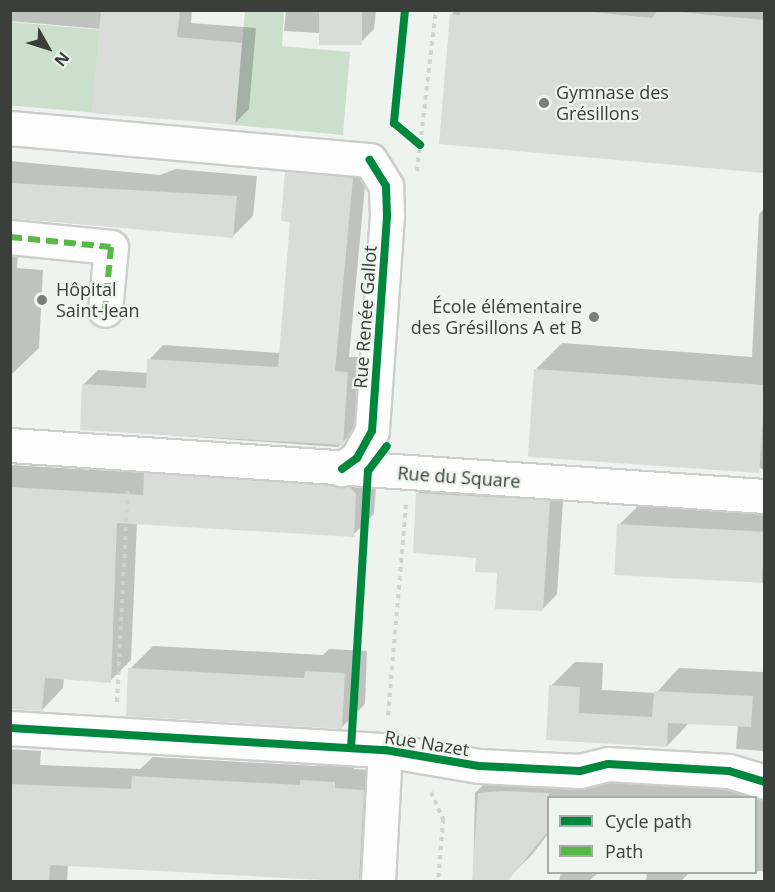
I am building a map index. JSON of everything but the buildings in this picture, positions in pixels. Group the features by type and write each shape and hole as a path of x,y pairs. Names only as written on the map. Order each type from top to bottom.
{"street":[{"name":"Rue Renée Gallot","path":"10,128 370,160 386,186 387,215 372,431 357,458 342,469"},
{"path":"10,237 111,247 105,310"},
{"name":"Rue du Square","path":"10,445 765,496"},
{"name":"Rue Nazet","path":"10,728 385,750 479,766 580,771 620,764 729,771 765,782"},
{"path":"378,882 385,750"}],"path":[{"path":"411,137 420,144"},
{"path":"116,733 129,452"},
{"path":"438,882 443,819"}],"green space":[{"path":"245,11 284,11 282,46 350,52 343,135 235,125"},
{"path":"10,22 100,30 92,113 10,105"}],"marked path":[{"path":"10,237 111,247 105,310"}],"cycle path":[{"path":"405,10 394,123 420,145"},
{"path":"342,469 357,458 372,431 387,215 386,186 370,160"},
{"path":"351,748 368,471 387,446"},
{"path":"10,728 385,750 479,766 580,771 608,764 729,771 764,782"}],"place":[{"name":"Gymnase des Grésillons","path":"544,103"},
{"name":"Hôpital Saint-Jean","path":"42,300"},
{"name":"École élémentaire des Grésillons A et B","path":"594,317"}]}
